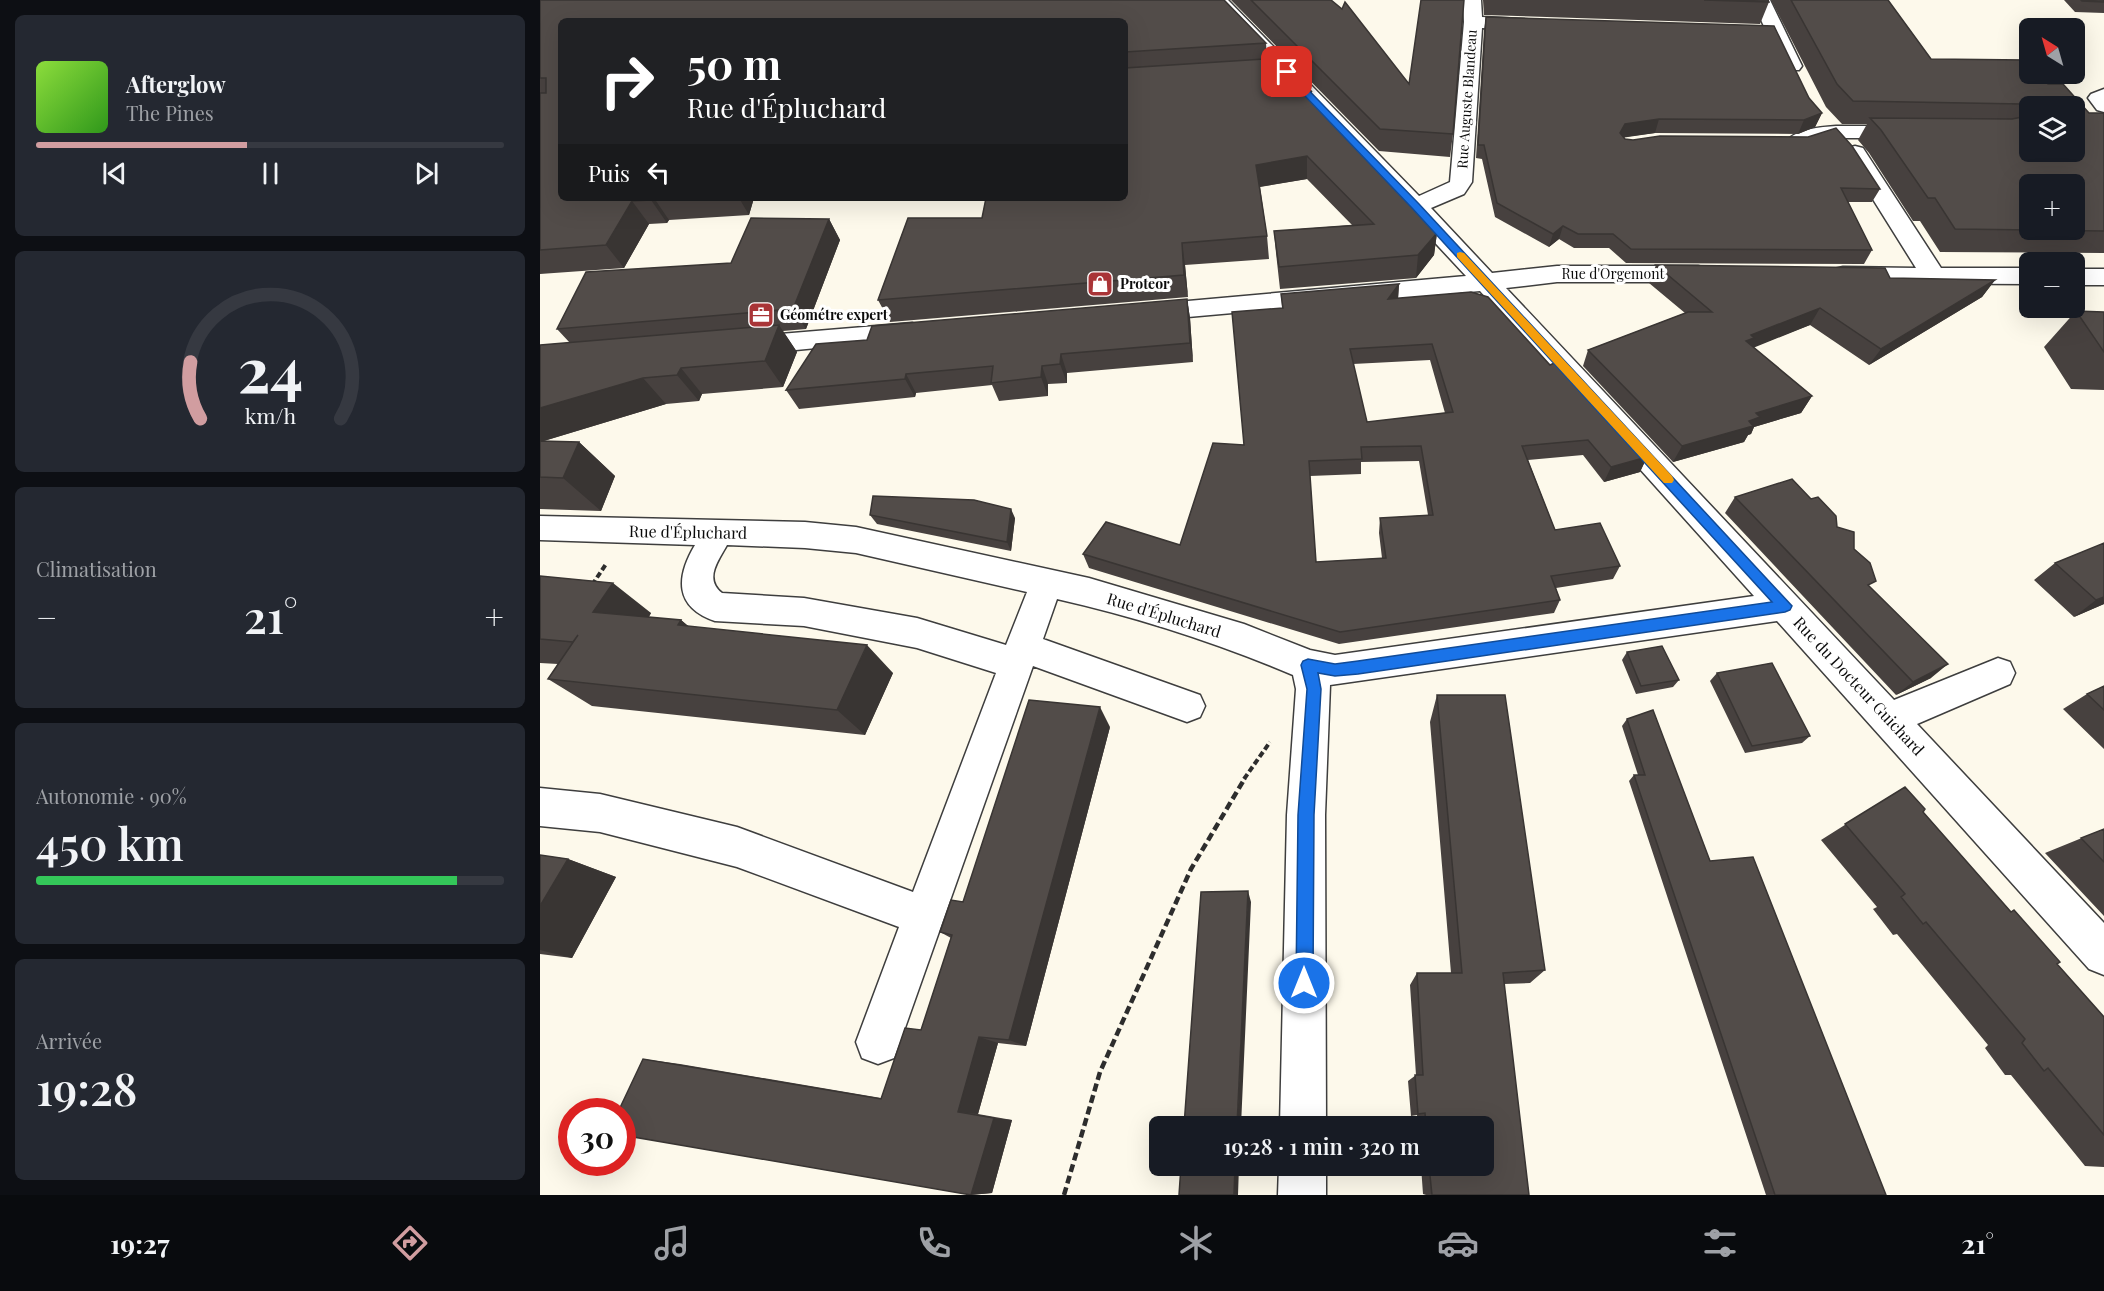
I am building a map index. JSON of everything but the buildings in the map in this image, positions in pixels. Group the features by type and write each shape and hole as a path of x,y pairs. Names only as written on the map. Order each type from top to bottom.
{"street":[{"name":"Rue du Docteur Guichard","path":"1218,0 1263,45 1276,73 1416,206 2104,954"},
{"name":"Rue Auguste Blandeau","path":"1416,206 1456,189 1461,182 1473,22 1472,0"},
{"path":"1761,0 1800,81"},
{"path":"1473,22 1545,25"},
{"path":"1754,31 1775,32"},
{"path":"2104,95 2098,98 2104,106"},
{"path":"1778,142 1801,142 1818,134 1829,124 1926,132"},
{"path":"1829,124 1856,154 1933,275"},
{"name":"Rue d'Orgemont","path":"1117,315 1557,274 1723,274"},
{"path":"1815,274 2019,276"},
{"path":"2085,277 2104,277"},
{"path":"717,349 940,330"},
{"name":"Rue d'Épluchard","path":"540,528 806,535 856,540 1089,592 1244,639 1308,665 1335,670 1785,606"},
{"path":"719,532 699,567 696,578 696,588 703,599 715,607 815,614 917,633 1020,656 1187,706"},
{"path":"878,1042 1047,582"},
{"path":"1303,1116 1306,815 1314,689 1308,665"},
{"path":"1889,719 1998,673"},
{"path":"540,807 600,813 737,847 924,916"},
{"path":"1302,1195 1303,1176"}],"path":[{"path":"588,592 607,563"},
{"path":"1064,1195 1100,1072 1191,869 1237,789 1276,733"}],"slow traffic":[{"path":"1460,255 1668,480"}],"place":[{"name":"Proteor","path":"1100,284"},
{"name":"Géométre expert","path":"761,315"}],"route":[{"path":"1287,72 1416,206 1785,606 1335,670 1308,665 1314,689 1306,815 1304,983"}]}
